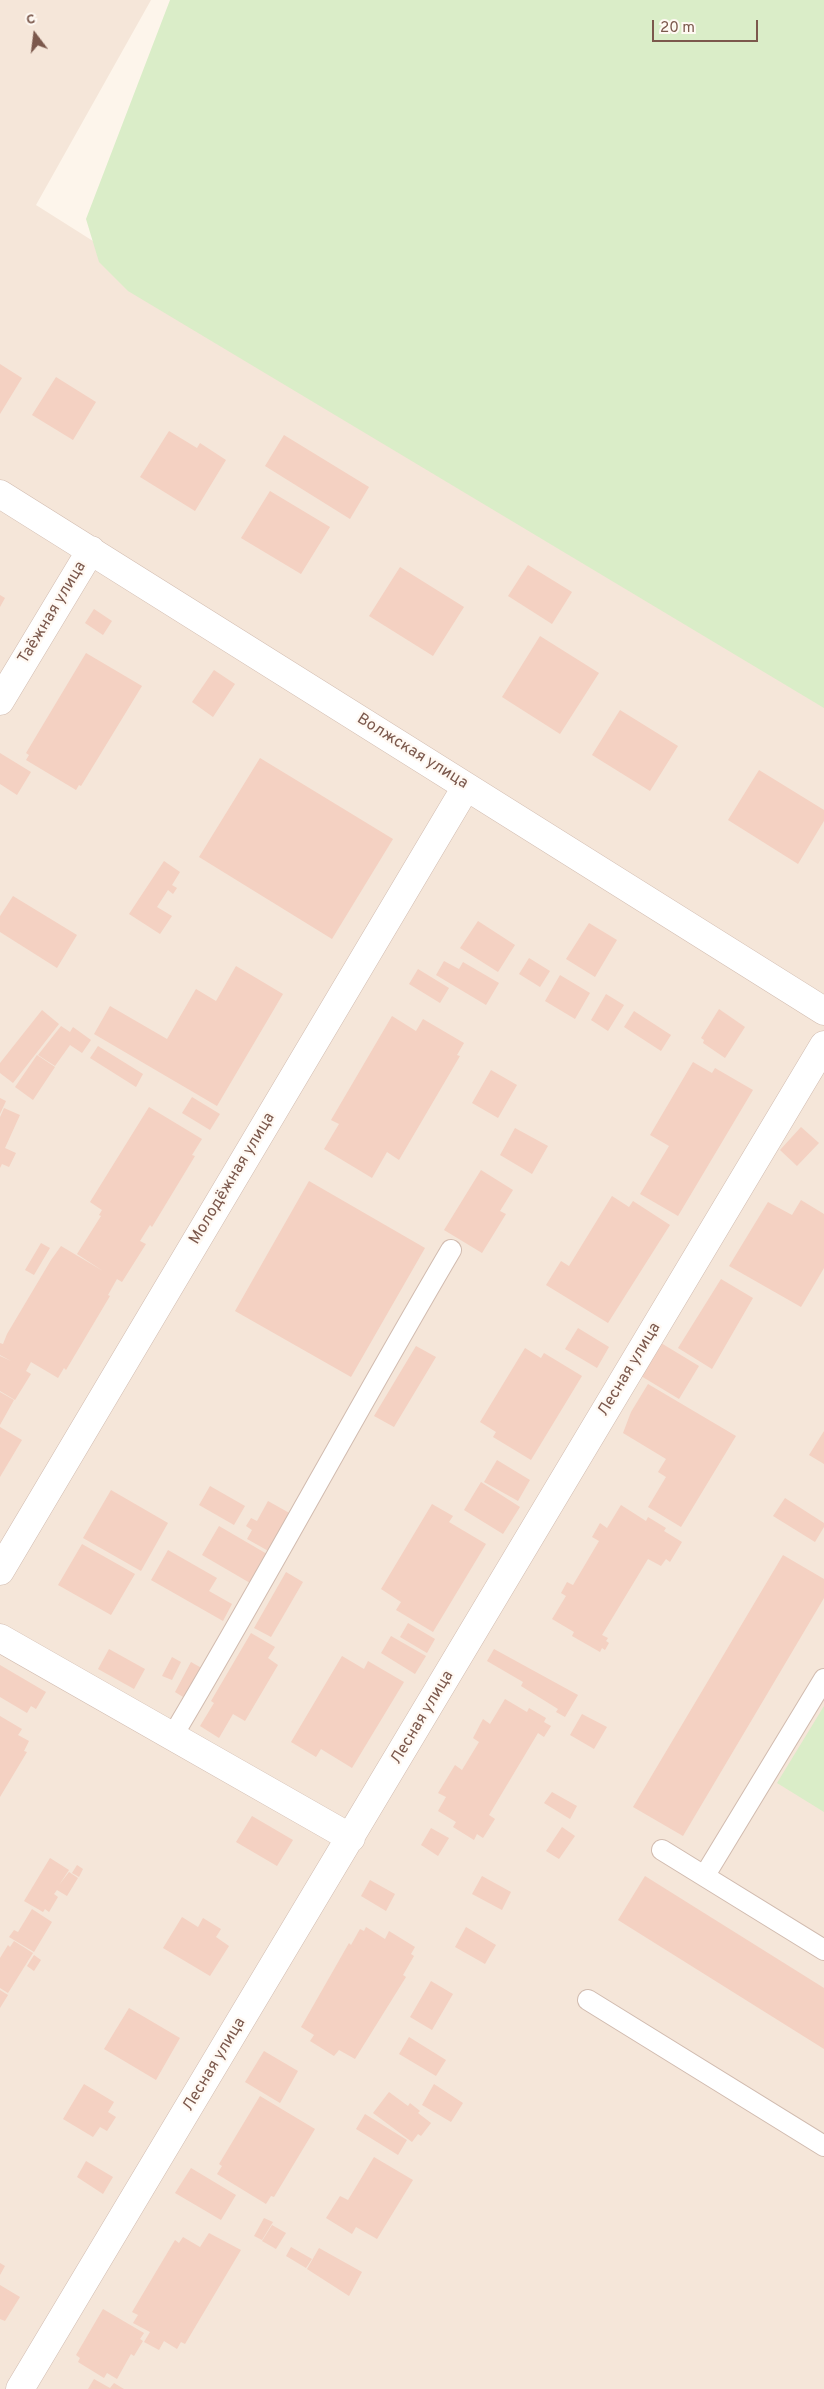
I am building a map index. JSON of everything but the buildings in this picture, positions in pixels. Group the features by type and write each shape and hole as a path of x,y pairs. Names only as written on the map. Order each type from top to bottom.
{"street":[{"name":"Волжская улица","path":"0,494 824,1011"},
{"name":"Таёжная улица","path":"0,701 91,550"},
{"name":"Молодёжная улица","path":"0,1571 466,786"},
{"name":"Лесная улица","path":"20,2389 824,1045"},
{"path":"0,1638 351,1838"}],"lane":[{"path":"172,1736 241,1622 400,1337 451,1250"},
{"path":"705,1876 824,1680"},
{"path":"662,1850 824,1950"},
{"path":"588,2000 824,2146"}],"shaded area":[{"path":"0,0 151,0 36,205 824,703 824,2389 0,2389"}],"green space":[{"path":"170,0 824,0 824,708 128,291 99,262 86,219"},
{"path":"824,1706 824,1812 777,1783"}]}
